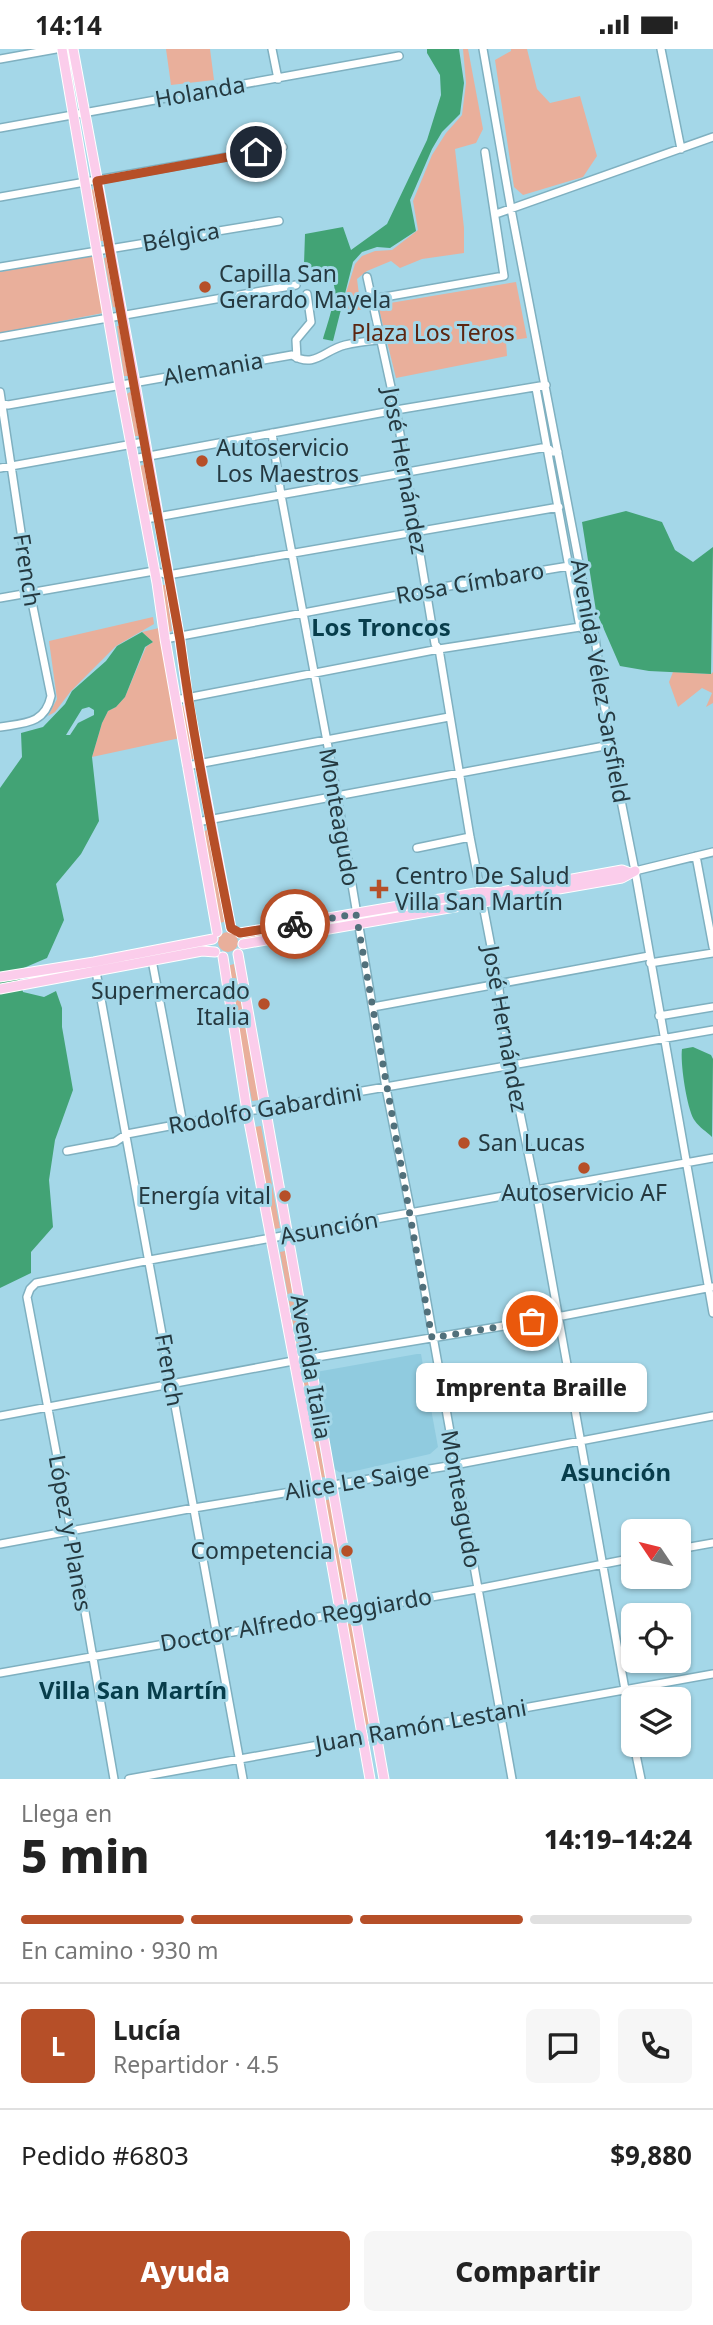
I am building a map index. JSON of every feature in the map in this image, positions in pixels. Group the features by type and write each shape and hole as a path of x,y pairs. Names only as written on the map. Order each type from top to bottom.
{"main road":[{"path":"62,49 133,459 146,519 219,954"},
{"path":"73,49 135,383 210,819 236,931 243,944"},
{"path":"151,956 215,936 222,929 236,931 481,892 495,893 622,870 632,872"},
{"path":"243,944 622,879 632,872"},
{"path":"0,989 151,956 202,951 231,958 238,954 243,944"},
{"name":"Avenida Italia","path":"219,954 370,1779"},
{"name":"Avenida Italia","path":"238,954 384,1779"},
{"path":"0,977 95,967"}],"street":[{"path":"0,59 56,49"},
{"path":"272,49 278,79"},
{"name":"Avenida Vélez Sarsfield","path":"483,49 511,209 595,638 632,872 650,959 685,1163 711,1287 713,1313"},
{"path":"661,49 681,149"},
{"name":"Holanda","path":"0,128 399,56"},
{"path":"496,214 713,137"},
{"path":"0,197 283,147"},
{"path":"373,299 504,276 485,152"},
{"name":"Bélgica","path":"0,267 279,221"},
{"name":"José Hernández","path":"367,277 396,410 425,590 435,644 439,649 510,1064 536,1191 623,1687"},
{"path":"0,337 296,285"},
{"path":"297,358 296,340 311,322 307,294"},
{"name":"Alemania","path":"1,403 8,405 292,355 301,361 310,361 343,345 380,340"},
{"path":"133,459 546,385"},
{"name":"Avenida Vélez Sarsfield","path":"536,388 580,627"},
{"name":"French","path":"0,392 30,592 51,696 49,706 42,716 31,722 0,727"},
{"name":"Monteagudo","path":"272,432 386,1088 411,1213 512,1779"},
{"path":"0,468 144,442"},
{"path":"146,519 547,447 558,453"},
{"path":"0,598 154,571 168,575 559,507"},
{"name":"Rosa Címbaro","path":"165,639 569,566"},
{"path":"176,700 439,649 580,627 595,638"},
{"path":"187,766 449,717"},
{"path":"197,822 610,745"},
{"path":"417,848 470,837"},
{"path":"632,872 713,852"},
{"path":"696,856 713,947"},
{"path":"373,1007 498,983 650,959 713,953"},
{"path":"151,956 183,1124"},
{"name":"French","path":"95,967 243,1779"},
{"path":"659,1016 713,1007"},
{"name":"Rodolfo Gabardini","path":"67,1151 115,1142 127,1134 247,1111 713,1030"},
{"name":"Asunción","path":"30,1289 36,1283 150,1260 713,1159"},
{"path":"0,1416 293,1361 558,1317 711,1287"},
{"name":"López y Planes","path":"30,1289 27,1297 114,1779"},
{"name":"Alice Le Saige","path":"0,1544 194,1508 454,1465 713,1416"},
{"path":"691,1547 713,1543"},
{"name":"Doctor Alfredo Reggiardo","path":"0,1673 621,1560"},
{"name":"Juan Ramón Lestani","path":"645,1687 713,1674"},
{"name":"Juan Ramón Lestani","path":"129,1779 621,1692"},
{"name":"José Hernández","path":"637,1757 641,1779"}],"shaded area":[{"path":"427,49 459,49 464,83 460,114 442,132 432,149 410,200 416,231 390,248 377,247 362,252 353,262 333,341 323,339 334,288 327,277 304,264 305,234 343,227 351,250 387,224 427,140 441,95 440,75"},
{"path":"626,511 662,522 675,550 693,562 713,547 711,674 649,671 620,666 596,611 582,522"},
{"path":"142,632 153,642 145,647 125,697 108,711 102,723 92,757 99,821 81,854 56,884 64,920 47,958 19,970 18,973 23,992 44,997 56,991 62,1008 62,1027 73,1090 55,1140 49,1180 53,1227 31,1252 31,1273 0,1288 0,788 22,757 21,733 43,727 65,704 72,691 106,661 117,646","holes":["89,707 94,710 94,715 78,723 70,735 66,735 82,709"]},
{"path":"693,1047 711,1055 713,1059 712,1137 695,1121 687,1097 682,1049"},
{"path":"421,1354 438,1447 430,1454 342,1474 333,1468 316,1372"}],"green space":[{"path":"166,49 210,49 214,80 171,85"},
{"path":"463,49 468,49 483,129 476,143 455,149 464,228 464,253 422,259 400,268 391,261 367,271 357,279 361,310 341,309 355,264 362,256 375,251 392,250 418,230 413,201 432,155 462,115 466,83"},
{"path":"511,49 527,49 537,89 550,103 580,96 597,156 583,177 523,195 514,187 495,60"},
{"path":"95,189 104,241 100,241 91,190"},
{"path":"93,255 103,313 0,333 0,272"},
{"path":"107,257 117,308 113,307 104,258"},
{"name":"Plaza Los Teros","path":"516,282 527,338 506,341 507,356 396,378 378,305"},
{"path":"117,326 120,326 128,376 124,376"},
{"path":"130,392 139,436 135,436 127,394"},
{"path":"144,465 152,512 148,511 140,466"},
{"path":"162,585 166,585 172,631 169,632"},
{"path":"153,617 154,624 116,646 71,691 55,712 48,716 57,699 49,641"},
{"path":"159,628 180,738 92,757 108,711 125,697 146,647 153,642 142,632"},
{"path":"673,672 713,672 713,703 706,707 712,693 702,688 678,707 669,682"},
{"path":"186,705 195,759 191,759 181,706"},
{"path":"208,830 227,921 220,923 204,831"},
{"path":"468,899 468,902 365,921 364,915"},
{"path":"349,919 246,939 245,937"},
{"path":"228,932 235,935 238,942 235,949 228,952 221,949 218,942 221,935"},
{"path":"234,964 259,1100 252,1101 227,966"},
{"path":"261,1126 280,1228 274,1229 254,1127"},
{"path":"285,1251 303,1351 298,1352 280,1252"},
{"path":"307,1375 325,1477 319,1478 301,1376"},
{"path":"330,1499 348,1599 343,1600 324,1501"},
{"path":"353,1623 371,1726 365,1727 347,1624"}],"way so far":[{"path":"295,924 356,914 432,1338 532,1321"}],"place":[{"name":"Capilla San Gerardo Mayela","path":"205,287"},
{"name":"Autoservicio Los Maestros","path":"202,461"},
{"name":"Centro De Salud Villa San Martín","path":"379,889"},
{"name":"Supermercado Italia","path":"264,1004"},
{"name":"San Lucas","path":"464,1143"},
{"name":"Autoservicio AF","path":"584,1168"},
{"name":"Energía vital","path":"285,1196"},
{"name":"Imprenta Braille","path":"532,1321"},
{"name":"Competencia","path":"347,1551"}],"district":[{"name":"Los Troncos","path":"381,628"},
{"name":"Asunción","path":"616,1473"},
{"name":"Villa San Martín","path":"133,1691"}],"route":[{"path":"256,152 97,181 231,928 240,933 295,924"}]}
